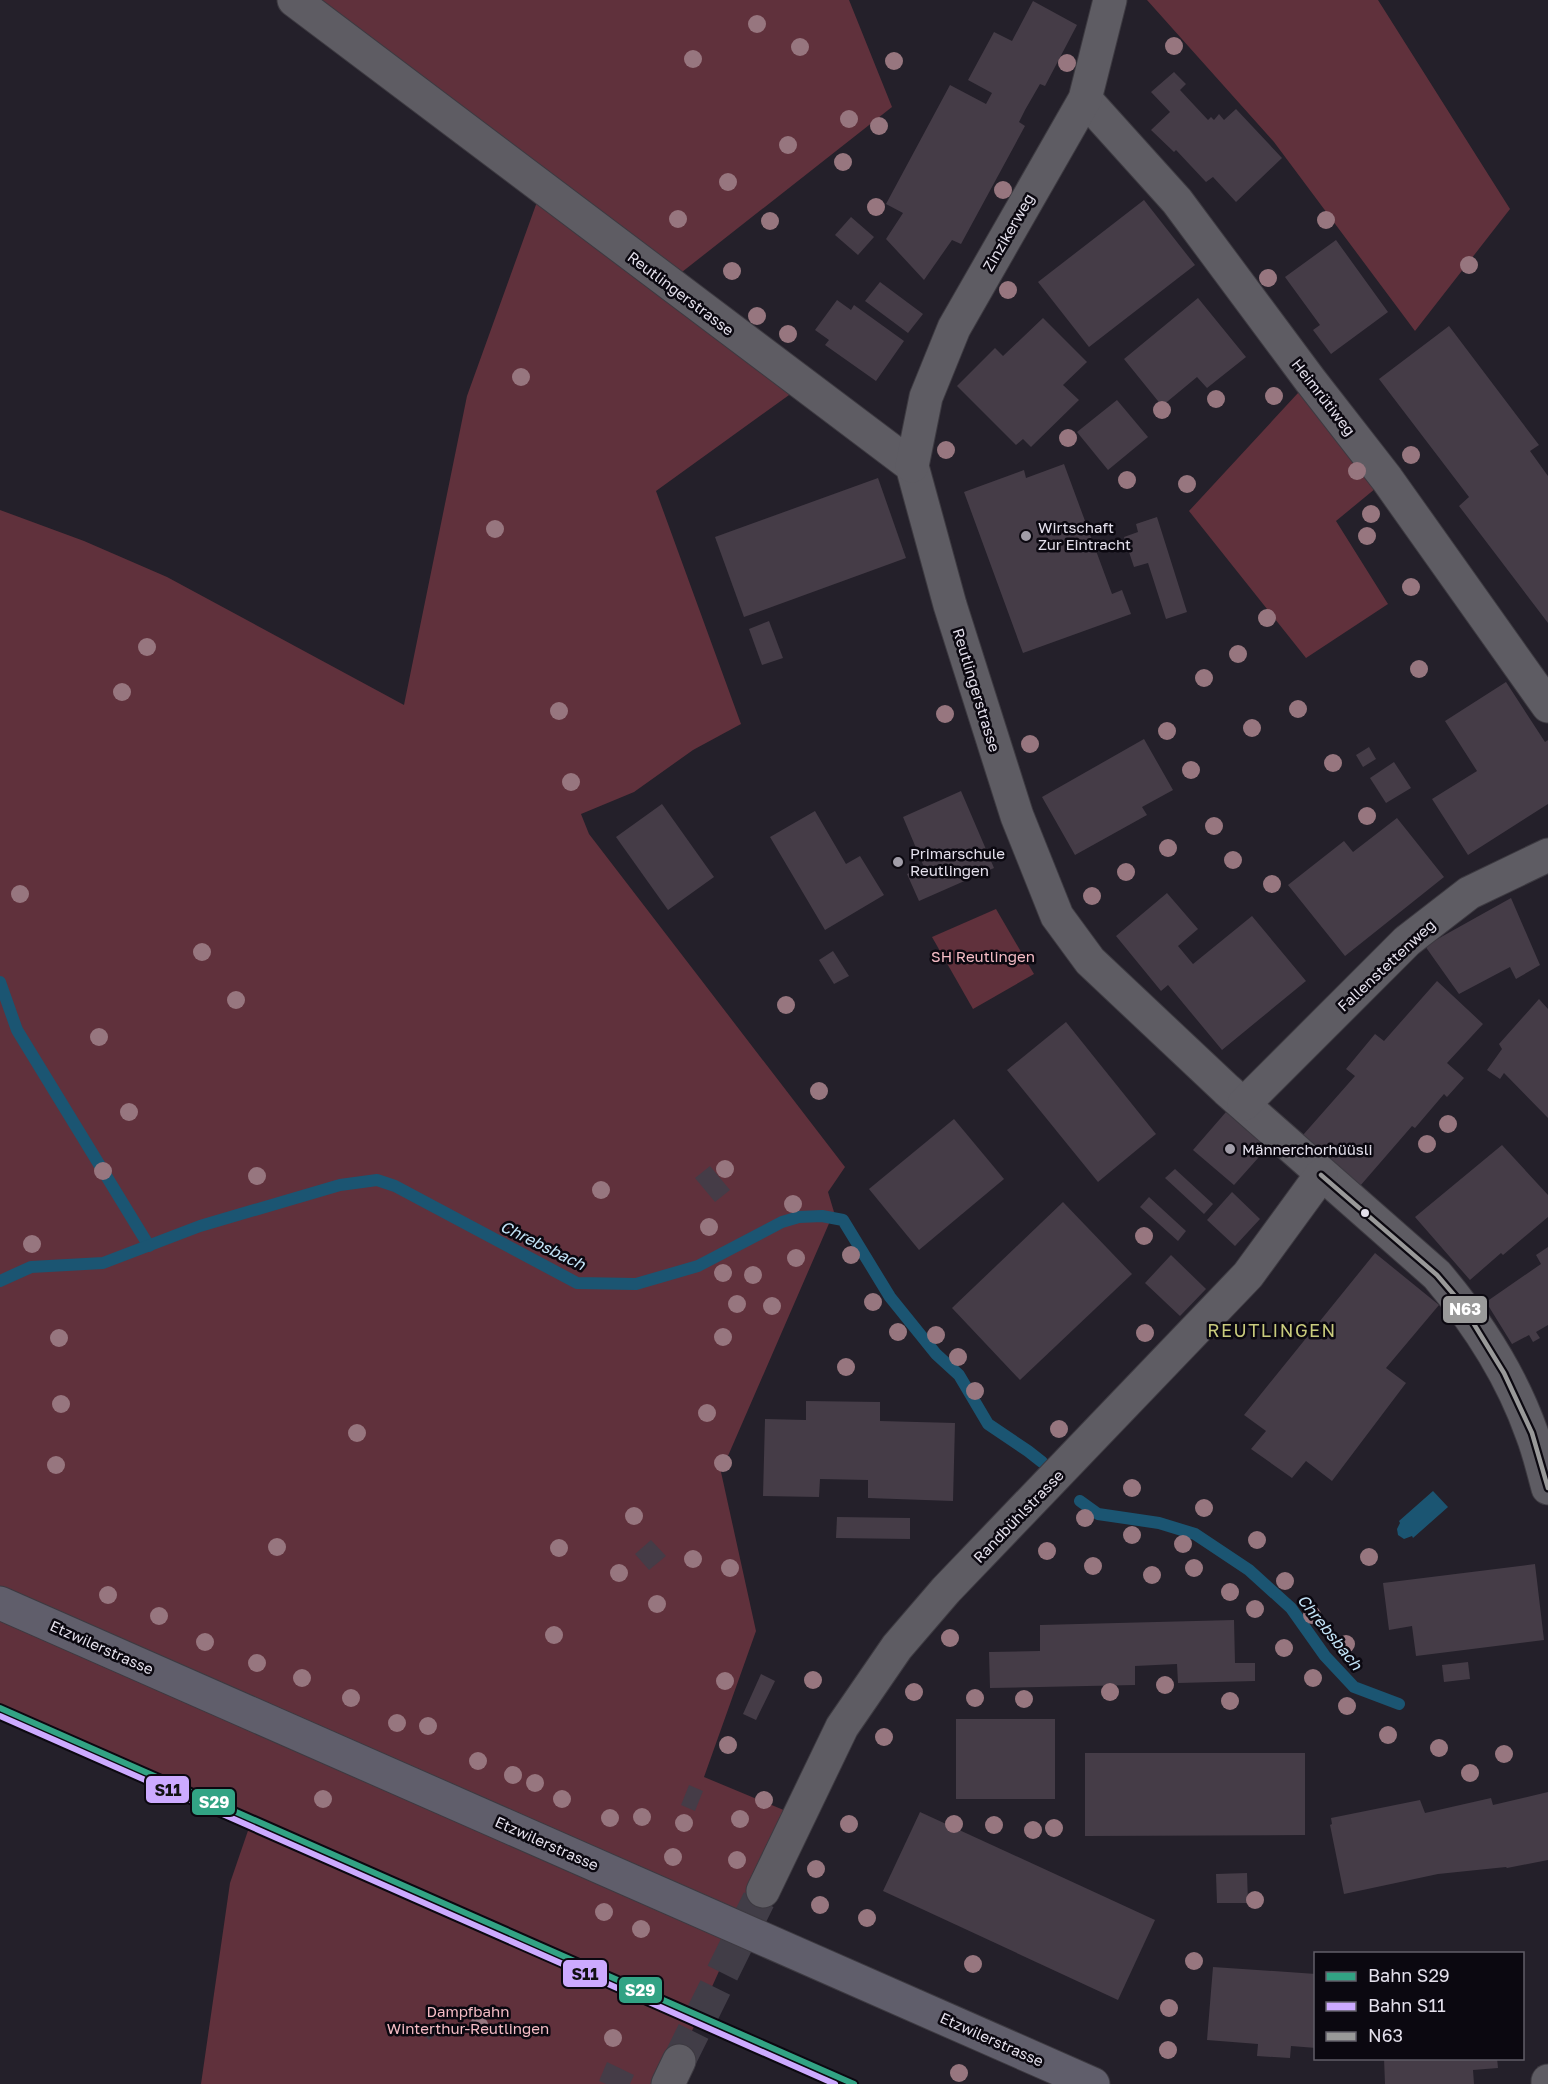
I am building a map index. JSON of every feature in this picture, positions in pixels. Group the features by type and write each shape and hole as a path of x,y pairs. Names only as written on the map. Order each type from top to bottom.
{"main road":[{"name":"Etzwilerstrasse","path":"0,1603 1093,2084"}],"street":[{"name":"Reutlingerstrasse","path":"294,0 912,466 950,604 1017,816 1057,916 1090,961 1227,1090 1437,1275 1461,1303 1504,1373 1532,1433 1548,1488"},
{"name":"Zinzikerweg","path":"912,466 926,397 954,328 1085,99 1110,0"},
{"name":"Heimrütiweg","path":"1085,99 1176,201 1387,479 1548,706"},
{"name":"Fallenstettenweg","path":"1244,1104 1407,941 1469,893 1548,855"},
{"name":"Randbühlstrasse","path":"763,1891 842,1727 897,1647 946,1590 1248,1275 1322,1175"}],"green space":[{"name":"Dampfbahn Winterthur-Reutlingen","path":"294,0 849,0 892,107 668,283 803,385 656,491 741,724 693,750 634,792 581,814 589,834 845,1167 828,1192 834,1212 721,1472 756,1631 704,1777 798,1816 763,1891 739,1927 668,2084 201,2084 230,1883 252,1819 0,1708 0,510 84,541 167,577 404,705 467,396 542,188"},
{"path":"1147,0 1378,0 1510,209 1415,331 1274,142"},
{"path":"1310,380 1387,479 1336,521 1388,604 1306,658 1189,511"},
{"name":"SH Reutlingen","path":"996,909 1034,974 973,1009 932,937"}],"water":[{"path":"1433,1491 1448,1507 1413,1538 1412,1536 1404,1539 1398,1535 1399,1521"}],"building":[{"path":"1033,1 1077,25 1045,86 1040,84 1025,110 1019,122 1025,126 961,244 952,240 924,280 886,239 903,213 886,204 950,85 986,104 992,93 968,80 994,32 1012,41"},
{"path":"1174,72 1186,84 1180,90 1208,120 1211,117 1214,120 1219,114 1224,120 1236,109 1282,158 1236,202 1213,177 1206,182 1176,150 1174,152 1151,130 1170,112 1151,92"},
{"path":"1144,200 1195,265 1089,347 1038,282"},
{"path":"851,217 874,237 858,255 835,235"},
{"path":"1336,240 1388,312 1331,354 1313,330 1320,325 1285,277"},
{"path":"880,282 923,314 908,333 865,301"},
{"path":"1198,298 1246,357 1207,388 1197,377 1162,406 1124,359"},
{"path":"837,300 851,310 854,305 904,341 876,381 825,345 829,340 815,330"},
{"path":"1043,318 1087,362 1063,385 1079,400 1031,447 1023,439 1016,445 957,386 995,348 1003,356"},
{"path":"1449,326 1539,445 1530,451 1548,476 1548,623 1459,506 1469,497 1379,379"},
{"path":"1117,400 1148,437 1108,470 1077,432"},
{"path":"1064,464 1112,594 1122,590 1131,614 1023,653 964,492 1024,470 1026,478"},
{"path":"878,478 906,558 744,617 715,537"},
{"path":"1157,517 1187,612 1166,619 1148,563 1134,567 1124,537 1138,532 1136,524"},
{"path":"769,621 783,658 762,665 749,629"},
{"path":"1506,682 1545,742 1548,740 1548,804 1468,855 1432,799 1477,771 1445,721"},
{"path":"1144,739 1173,790 1142,807 1147,815 1075,855 1042,797"},
{"path":"1369,747 1376,759 1363,767 1356,755"},
{"path":"1394,762 1411,788 1386,803 1370,778"},
{"path":"961,791 994,868 919,901 907,874 924,867 903,817"},
{"path":"662,804 714,877 668,910 616,837"},
{"path":"815,811 846,864 860,856 884,895 825,930 770,837"},
{"path":"1397,818 1444,877 1345,956 1288,885 1344,841 1353,852"},
{"path":"1167,893 1198,929 1178,946 1193,964 1252,916 1306,981 1222,1050 1168,985 1161,991 1116,936"},
{"path":"1511,898 1540,965 1516,979 1510,967 1459,994 1425,946"},
{"path":"833,951 849,976 834,984 819,960"},
{"path":"1437,981 1483,1024 1447,1063 1464,1078 1447,1097 1444,1094 1415,1128 1412,1126 1360,1186 1303,1135 1355,1076 1346,1069 1375,1034 1384,1041"},
{"path":"1539,999 1548,1009 1548,1118 1504,1073 1500,1079 1487,1070 1502,1049 1499,1044"},
{"path":"1066,1022 1156,1134 1098,1182 1007,1070"},
{"name":"Männerchorhüüsli","path":"1226,1112 1267,1148 1234,1185 1193,1150"},
{"path":"954,1119 1004,1179 919,1250 869,1189"},
{"path":"1502,1145 1548,1195 1548,1217 1470,1280 1415,1217"},
{"path":"710,1166 730,1190 715,1202 695,1178"},
{"path":"1175,1169 1213,1204 1204,1214 1165,1178"},
{"path":"1232,1192 1260,1219 1235,1246 1207,1220"},
{"path":"1149,1197 1186,1231 1178,1241 1140,1207"},
{"path":"1063,1202 1132,1274 1020,1380 952,1308"},
{"path":"1548,1247 1548,1325 1536,1332 1540,1338 1533,1342 1529,1335 1512,1344 1486,1302 1541,1264 1536,1255"},
{"path":"1375,1253 1439,1305 1386,1368 1406,1383 1332,1481 1306,1461 1292,1478 1251,1449 1266,1431 1244,1415"},
{"path":"1171,1255 1206,1289 1180,1316 1145,1283"},
{"path":"806,1401 880,1402 880,1421 955,1423 953,1501 868,1498 868,1480 820,1479 819,1497 763,1496 765,1419 806,1420"},
{"path":"837,1517 910,1518 910,1539 836,1538"},
{"path":"651,1540 666,1556 649,1570 635,1554"},
{"path":"1535,1564 1544,1640 1416,1656 1412,1626 1389,1630 1383,1583"},
{"path":"1234,1620 1235,1663 1255,1663 1255,1681 1178,1683 1177,1664 1135,1666 1135,1685 990,1688 989,1652 1040,1651 1040,1625"},
{"path":"1468,1662 1470,1679 1444,1682 1442,1665"},
{"path":"761,1674 775,1681 756,1720 743,1714"},
{"path":"956,1719 1055,1719 1055,1799 956,1799"},
{"path":"1085,1753 1305,1753 1305,1835 1085,1836"},
{"path":"689,1785 703,1791 695,1811 681,1805"},
{"path":"1548,1792 1548,1860 1507,1868 1438,1874 1344,1894 1330,1825 1332,1824 1331,1818 1420,1800 1425,1813 1491,1798 1493,1805"},
{"path":"920,1812 1155,1920 1118,2000 883,1891"},
{"path":"1247,1873 1248,1903 1217,1903 1216,1874"},
{"path":"1213,1967 1314,1974 1314,2048 1291,2046 1290,2058 1257,2056 1258,2044 1207,2040"},
{"path":"431,2024 439,2032 429,2040 421,2032"},
{"path":"1384,2060 1497,2060 1498,2068 1473,2070 1474,2084 1385,2084"},
{"path":"607,2062 634,2075 630,2084 606,2084 599,2081"}],"waterway":[{"path":"0,982 17,1030 149,1246"},
{"name":"Chrebsbach","path":"0,1281 31,1267 103,1263 200,1226 340,1185 377,1180 395,1186 577,1283 636,1284 698,1266 782,1222 799,1217 822,1216 843,1220 890,1297 936,1354 959,1375 988,1424 1042,1462"},
{"name":"Chrebsbach","path":"1080,1501 1098,1514 1159,1523 1195,1534 1249,1570 1291,1608 1325,1656 1354,1687 1399,1704"}],"tunnel":[{"path":"679,2061 763,1891"}],"rail line":[{"name":"S29","path":"0,1708 854,2084"},
{"name":"S11","path":"0,1716 835,2084"}],"transit line":[{"name":"N63","path":"1321,1175 1437,1275 1461,1303 1504,1373 1532,1433 1548,1488"}],"place":[{"name":"Wirtschaft Zur Eintracht","path":"1026,536"},
{"name":"Primarschule Reutlingen","path":"898,862"},
{"name":"Männerchorhüüsli","path":"1230,1149"}],"district":[{"name":"REUTLINGEN","path":"1272,1330"}]}
